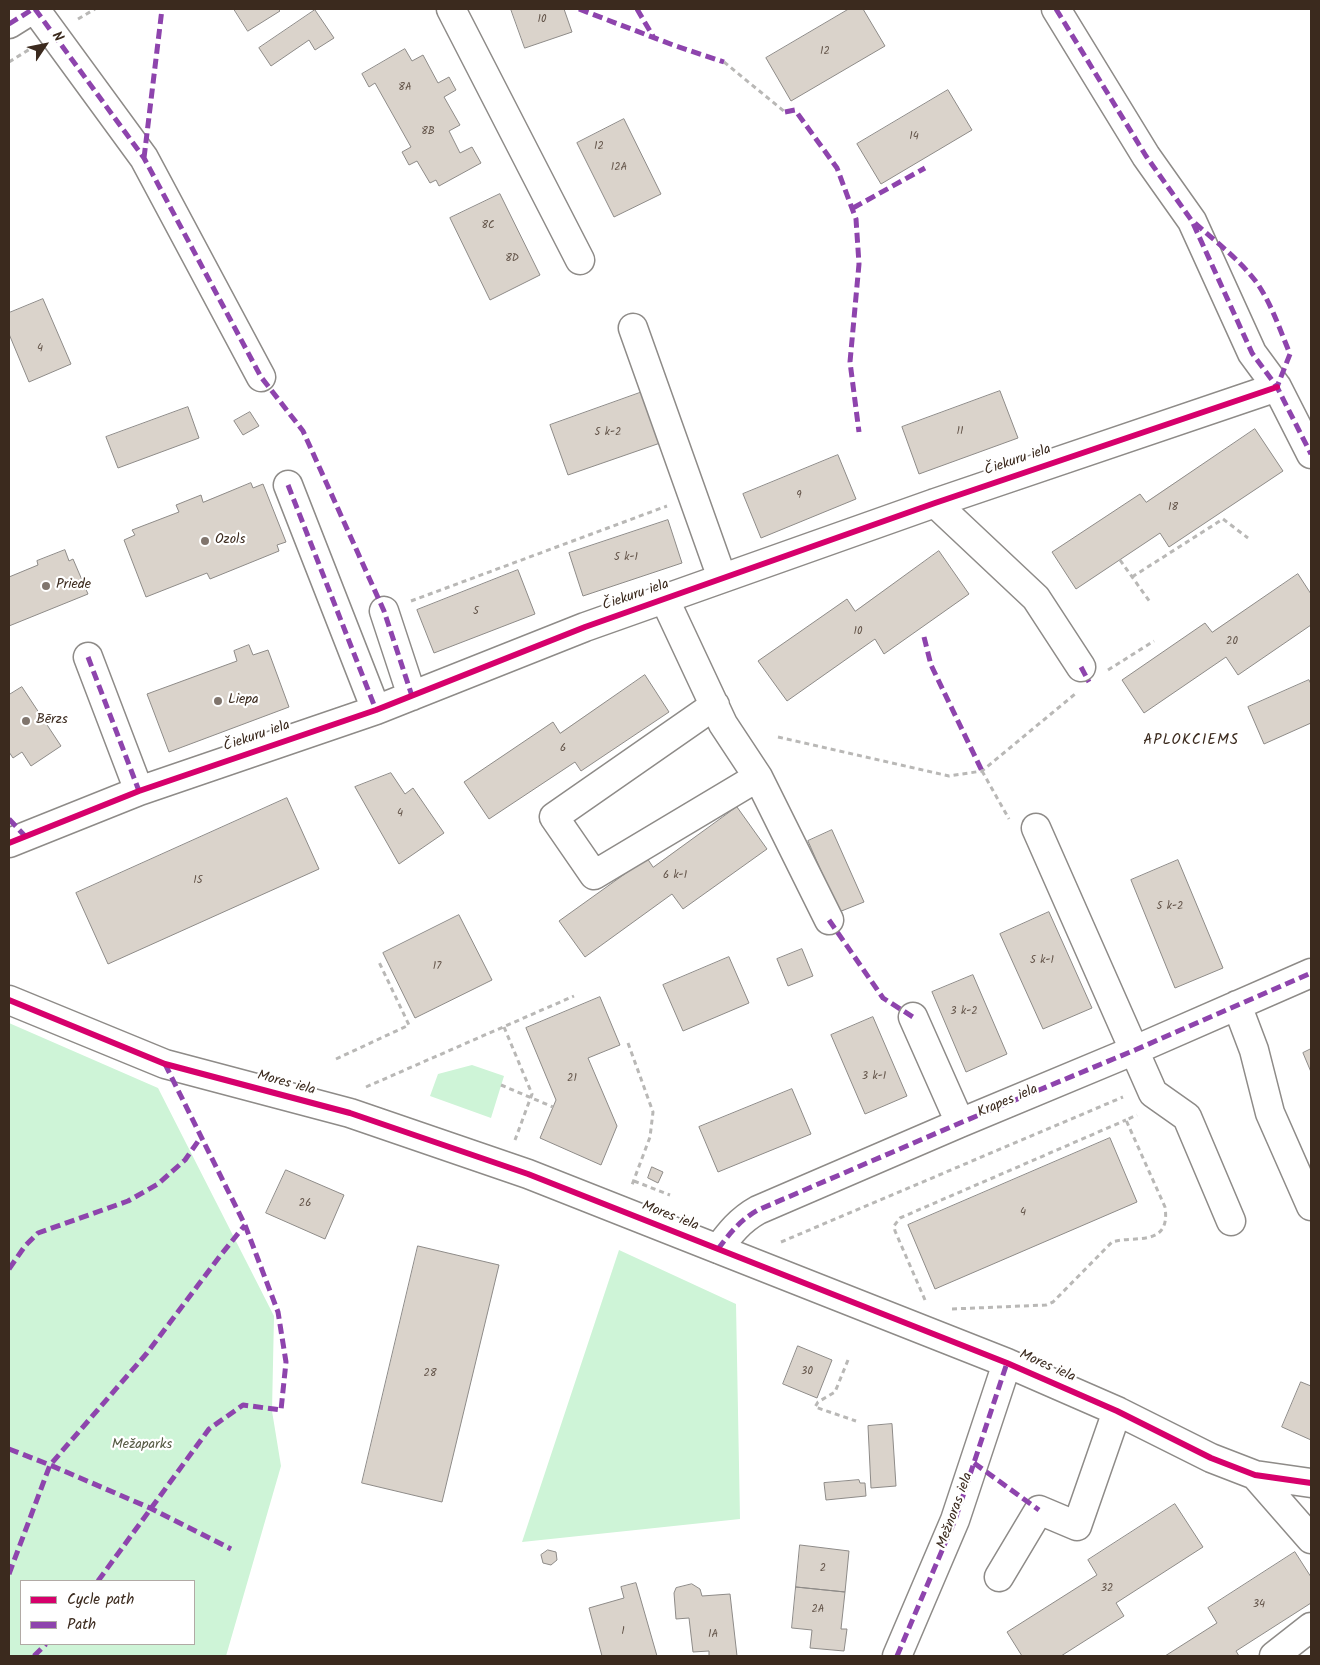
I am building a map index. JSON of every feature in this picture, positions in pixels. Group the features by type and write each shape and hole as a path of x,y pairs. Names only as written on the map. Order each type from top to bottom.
{"street":[{"path":"9,24 34,9 144,158 261,377"},
{"path":"451,9 580,260"},
{"path":"1056,9 1146,156 1192,221 1252,353 1277,387 1311,454"},
{"path":"633,328 722,578"},
{"name":"Čiekuru iela","path":"14,833 376,710 585,627 665,600 722,578 935,503 1277,387"},
{"path":"288,485 376,710"},
{"path":"935,503 1036,598 1089,676"},
{"path":"665,600 723,724 758,777 830,920"},
{"path":"384,611 412,696"},
{"path":"88,656 139,791"},
{"path":"714,705 554,817 594,875 758,777"},
{"path":"1036,828 1153,1093 1187,1117 1231,1220"},
{"name":"Krapes iela","path":"718,1249 733,1229 746,1217 758,1210 1311,973"},
{"name":"Mores iela","path":"9,1000 165,1064 350,1113 528,1174 1007,1363 1117,1411 1211,1458 1255,1475 1311,1483"},
{"path":"1237,1005 1254,1050 1270,1113 1311,1206"},
{"path":"913,1017 960,1122"},
{"name":"Mežnoras iela","path":"897,1656 955,1520 1007,1363"},
{"path":"999,1577 1038,1510 1077,1526 1117,1411"},
{"path":"1255,1475 1311,1539"},
{"path":"1274,1656 1311,1626"}],"path":[{"path":"724,62 785,112"},
{"path":"384,611 692,496"},
{"path":"1132,578 1222,518 1248,538"},
{"path":"1120,560 1150,602"},
{"path":"778,737 949,776 982,771 1089,676 1154,641"},
{"path":"982,771 1015,829 1036,828"},
{"path":"336,1060 408,1025 378,960"},
{"path":"350,1113 365,1088 574,996"},
{"path":"504,1027 532,1094 514,1144"},
{"path":"623,1184 632,1186 650,1137 653,1112 628,1043"},
{"path":"777,1244 1125,1096 1147,1077"},
{"path":"501,1085 553,1107"},
{"path":"930,1307 925,1301 895,1231 894,1226 900,1218 1166,1102"},
{"path":"945,1310 1046,1305 1053,1302 1112,1242 1150,1239 1155,1236 1162,1228 1166,1216 1165,1208 1126,1120"},
{"path":"634,1181 670,1195"},
{"path":"848,1360 835,1392 818,1402 815,1407 856,1421"}],"green space":[{"name":"Mežaparks","path":"9,1023 158,1088 274,1316 272,1411 281,1466 226,1656 9,1656"},
{"path":"472,1065 504,1076 491,1118 430,1096 438,1074"},
{"path":"619,1250 736,1304 740,1519 522,1542"}],"building":[{"path":"234,9 278,9 280,11 248,31"},
{"path":"511,9 564,9 572,32 525,48"},
{"path":"849,9 863,9 885,46 791,101 766,58"},
{"path":"315,10 334,38 315,50 309,40 271,66 259,48"},
{"path":"405,49 412,61 423,55 438,83 449,77 456,90 444,97 460,125 449,131 460,153 472,147 481,163 439,186 436,180 430,183 417,161 409,165 402,152 411,147 375,83 369,87 362,74"},
{"path":"948,90 972,130 881,184 857,144"},
{"path":"624,119 661,194 614,217 577,143"},
{"path":"500,194 540,275 490,300 450,218"},
{"path":"43,299 71,364 29,382 9,334 9,313"},
{"path":"648,390 666,441 568,475 550,425"},
{"path":"1000,391 1018,438 919,474 902,427"},
{"path":"188,407 199,438 118,468 106,437"},
{"path":"250,412 259,426 243,435 234,421"},
{"path":"1255,429 1283,471 1169,547 1160,533 1076,589 1052,552 1140,494 1146,502"},
{"path":"838,455 856,499 761,538 743,494"},
{"name":"Ozols","path":"251,483 253,488 263,484 286,542 277,545 279,551 210,579 207,573 146,597 124,540 135,535 132,530 179,512 176,505 201,495 203,502"},
{"path":"668,520 682,563 583,596 569,553"},
{"name":"Priede","path":"65,550 69,561 73,559 88,594 9,626 9,577 38,565 37,561"},
{"path":"939,551 969,594 884,654 875,639 787,701 758,661 847,599 855,611"},
{"path":"518,570 535,614 434,653 417,610"},
{"path":"1298,574 1311,594 1311,625 1238,675 1226,657 1144,713 1122,680 1205,623 1212,632"},
{"name":"Liepa","path":"249,645 253,655 268,650 289,707 169,752 147,694 237,661 234,651"},
{"path":"645,675 669,712 581,771 575,762 489,819 464,782 553,722 560,733"},
{"path":"1309,680 1311,684 1311,723 1264,744 1248,707"},
{"name":"Bērzs","path":"22,687 61,746 31,766 22,752 13,758 9,752 9,695"},
{"path":"391,773 405,794 413,788 444,833 399,864 355,787"},
{"path":"287,798 319,869 108,964 76,893"},
{"path":"737,807 767,849 683,909 672,894 585,957 559,921 647,858 653,867"},
{"path":"832,830 864,902 839,912 808,841"},
{"path":"1178,860 1223,968 1175,988 1131,880"},
{"path":"1049,912 1092,1008 1043,1029 1000,934"},
{"path":"459,915 492,980 415,1018 383,953"},
{"path":"802,949 813,976 788,986 777,959"},
{"path":"729,957 749,1003 683,1031 663,985"},
{"path":"973,975 1007,1054 966,1072 932,992"},
{"path":"600,997 620,1045 588,1058 617,1126 601,1165 540,1138 556,1100 526,1028"},
{"path":"873,1017 907,1096 865,1114 831,1035"},
{"path":"1311,1049 1311,1072 1303,1053"},
{"path":"792,1089 811,1134 718,1172 699,1127"},
{"path":"1110,1138 1137,1202 935,1289 908,1225"},
{"path":"652,1167 663,1172 658,1183 648,1178"},
{"path":"286,1170 344,1195 325,1239 266,1213"},
{"path":"418,1246 499,1265 442,1502 362,1483"},
{"path":"798,1346 832,1360 817,1398 783,1384"},
{"path":"1301,1382 1311,1386 1311,1440 1282,1427"},
{"path":"892,1424 896,1486 871,1488 868,1426"},
{"path":"859,1480 860,1483 865,1483 866,1496 826,1500 824,1483"},
{"path":"1175,1504 1203,1547 1116,1603 1124,1616 1061,1656 1022,1656 1007,1632 1097,1575 1088,1560"},
{"path":"800,1545 849,1551 845,1592 796,1587"},
{"path":"548,1550 556,1552 557,1560 551,1565 543,1563 541,1555"},
{"path":"1295,1552 1311,1577 1311,1603 1236,1651 1239,1656 1165,1656 1217,1623 1208,1608"},
{"path":"636,1583 657,1656 602,1656 589,1608 624,1598 621,1587"},
{"path":"692,1584 700,1589 702,1596 730,1594 737,1656 709,1656 709,1651 693,1652 689,1618 676,1619 674,1593 676,1588"},
{"path":"796,1587 845,1592 841,1629 847,1629 844,1651 810,1648 812,1630 792,1628"}],"marked path":[{"path":"9,24 33,9"},
{"path":"35,9 144,158 261,377 303,431 384,611 412,696"},
{"path":"144,158 162,9"},
{"path":"579,9 673,45 724,62"},
{"path":"637,9 654,38"},
{"path":"1056,9 1146,156 1192,221 1252,353 1277,387 1311,454"},
{"path":"785,112 795,110 837,168 856,219 859,264 850,362 859,432"},
{"path":"853,208 925,168"},
{"path":"1195,223 1243,267 1257,283 1267,300 1290,354 1277,387"},
{"path":"288,485 376,710"},
{"path":"924,637 931,665 982,771"},
{"path":"88,657 139,791"},
{"path":"1081,667 1089,682"},
{"path":"9,819 25,836"},
{"path":"829,920 883,998 913,1017"},
{"path":"718,1249 731,1232 758,1210 1311,973"},
{"path":"99,1580 209,1429 243,1405 281,1410 286,1362 278,1312 245,1225 165,1064"},
{"path":"9,1269 25,1246 38,1233 128,1201 158,1184 185,1160 201,1137"},
{"path":"9,1574 50,1465 147,1353 245,1225"},
{"path":"897,1656 955,1520 1007,1363"},
{"path":"9,1449 150,1508 231,1549"},
{"path":"974,1463 1039,1510"},
{"path":"34,1656 45,1645"}],"cycle path":[{"path":"9,843 139,791 376,710 585,627 935,503 1277,387"},
{"path":"9,1000 165,1064 350,1113 528,1174 1007,1363 1117,1411 1211,1458 1255,1475 1311,1483"}],"place":[{"name":"Ozols","path":"205,541"},
{"name":"Priede","path":"46,586"},
{"name":"Liepa","path":"218,701"},
{"name":"Bērzs","path":"26,721"}],"district":[{"name":"APLOKCIEMS","path":"1191,741"}]}
